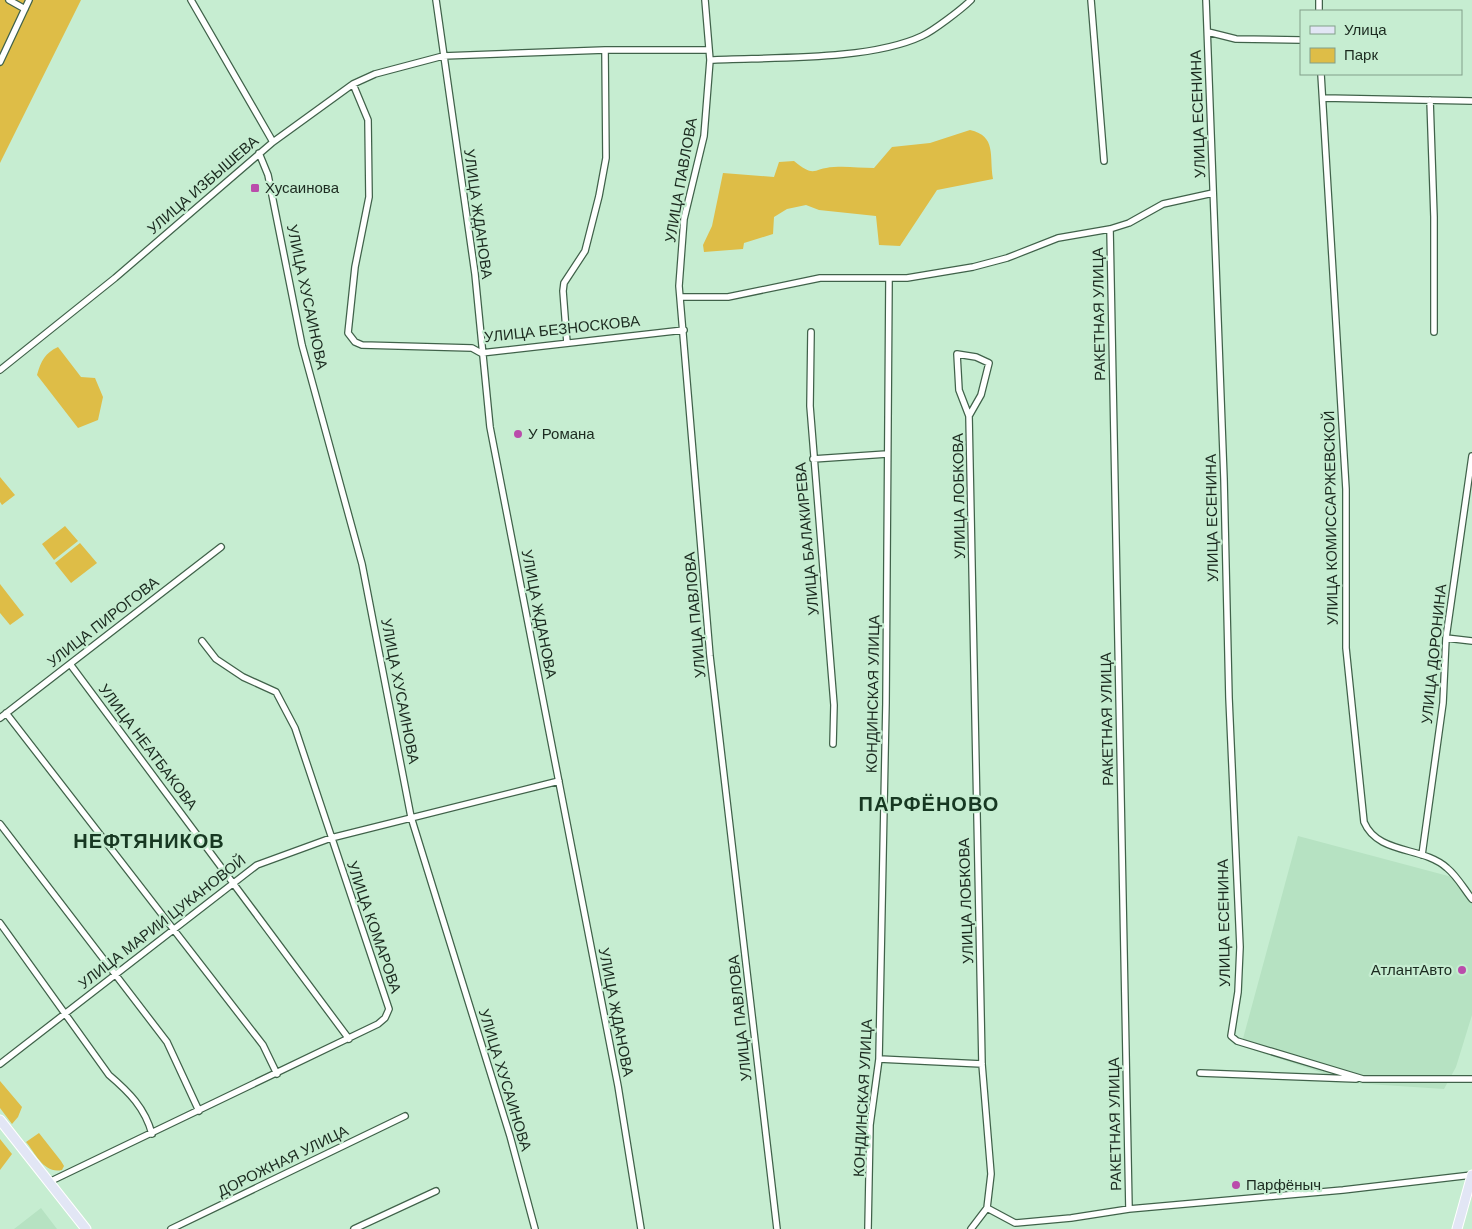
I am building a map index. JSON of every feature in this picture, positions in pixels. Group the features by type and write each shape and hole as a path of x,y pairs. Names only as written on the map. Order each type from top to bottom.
{"main road":[{"path":"0,1120 86,1229"},
{"path":"1457,1229 1472,1175"}],"street":[{"path":"9,0 25,8"},
{"path":"0,62 29,0"},
{"path":"191,0 273,142"},
{"name":"УЛИЦА ЖДАНОВА","path":"436,0 475,274 481,352 490,428 618,1086 641,1229"},
{"name":"УЛИЦА ПАВЛОВА","path":"704,0 710,60 704,136 684,220 679,286 710,656 776,1229"},
{"path":"710,60 831,55 884,48 922,36 971,0"},
{"path":"1092,0 1104,161"},
{"name":"УЛИЦА ЕСЕНИНА","path":"1206,0 1224,480 1229,698 1240,947 1238,992 1231,1036 1237,1041 1363,1079"},
{"path":"1208,32 1236,39 1300,40"},
{"path":"567,342 564,283 585,251 599,196 606,158 605,50"},
{"name":"УЛИЦА ИЗБЫШЕВА","path":"0,370 115,278 259,153 353,84 375,74 443,56 605,50 708,50"},
{"name":"УЛИЦА КОМИССАРЖЕВСКОЙ","path":"1321,75 1346,489 1346,648 1364,822 1372,836 1380,842 1422,855 1447,867 1472,899"},
{"name":"УЛИЦА БЕЗНОСКОВА","path":"353,84 368,120 369,197 355,267 348,333 355,342 362,345 472,348 481,352 684,330"},
{"path":"1323,98 1472,101"},
{"path":"1430,100 1434,217 1434,332"},
{"name":"УЛИЦА ХУСАИНОВА","path":"259,153 271,186 302,345 362,564 411,817 510,1136 535,1229"},
{"path":"681,297 728,298 820,278 907,278 973,267 1007,258 1058,238 1110,229 1129,223 1163,204 1213,193"},
{"name":"РАКЕТНАЯ УЛИЦА","path":"1110,229 1129,1209"},
{"name":"КОНДИНСКАЯ УЛИЦА","path":"868,1229 870,1125 879,1058 886,703 889,279"},
{"name":"УЛИЦА БАЛАКИРЕВА","path":"811,332 810,406 834,705 833,744"},
{"name":"УЛИЦА ЛОБКОВА","path":"969,416 981,395 989,363 970,356 957,354 959,390 969,416 982,1064 991,1174 986,1208 971,1229"},
{"path":"813,459 887,454"},
{"name":"УЛИЦА ДОРОНИНА","path":"1422,855 1443,703 1446,638 1472,456"},
{"name":"УЛИЦА ПИРОГОВА","path":"0,718 221,547"},
{"path":"1446,638 1472,642"},
{"name":"УЛИЦА КОМАРОВА","path":"49,1182 349,1039 386,1018 389,1009 295,728 276,692 243,677 216,659 202,641"},
{"name":"УЛИЦА НЕАТБАКОВА","path":"70,664 349,1039"},
{"path":"6,713 264,1045 278,1074"},
{"name":"УЛИЦА МАРИИ ЦУКАНОВОЙ","path":"0,1064 232,882 267,860 331,838 559,781"},
{"path":"0,824 167,1042 199,1111"},
{"path":"0,923 109,1074 129,1093 147,1116 152,1134"},
{"path":"879,1058 982,1064"},
{"path":"1200,1073 1363,1079 1472,1079"},
{"name":"ДОРОЖНАЯ УЛИЦА","path":"171,1229 405,1116"},
{"path":"986,1208 1015,1223 1071,1218 1129,1209 1344,1190 1472,1175"},
{"path":"354,1229 436,1191"}],"shaded area":[{"path":"1298,836 1452,877 1472,902 1472,1015 1456,1067 1444,1089 1353,1083 1241,1046"},
{"path":"41,1208 57,1229 14,1229"}],"green space":[{"path":"0,0 81,0 0,163"},
{"path":"970,130 979,133 988,142 993,179 937,190 900,246 879,245 876,216 819,210 806,205 787,209 774,217 773,234 744,243 743,249 704,252 703,245 712,226 723,173 774,177 779,162 794,161 806,170 811,171 839,167 874,168 892,147 930,143"},
{"path":"58,347 81,377 95,378 103,397 98,420 78,428 37,375 44,358"},
{"path":"0,477 15,495 2,505 0,502"},
{"path":"65,526 78,541 54,560 42,544"},
{"path":"80,543 97,563 71,583 55,563"},
{"path":"0,584 24,615 10,625 0,613"},
{"path":"0,1081 22,1107 18,1117 12,1124 0,1108"},
{"path":"39,1133 61,1161 64,1166 62,1170 50,1169 45,1166 26,1142"},
{"path":"0,1139 12,1154 0,1170"}],"place":[{"name":"Хусаинова","path":"255,188"},
{"name":"У Романа","path":"518,434"},
{"name":"АтлантАвто","path":"1462,970"},
{"name":"Парфёныч","path":"1236,1185"}],"district":[{"name":"ПАРФЁНОВО","path":"929,804"},
{"name":"НЕФТЯНИКОВ","path":"149,841"}]}
